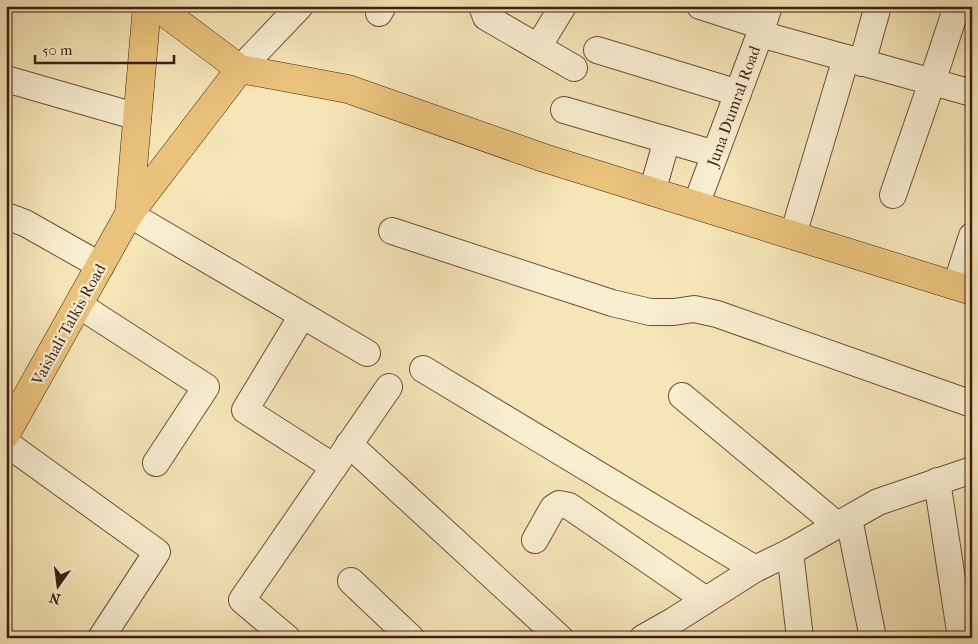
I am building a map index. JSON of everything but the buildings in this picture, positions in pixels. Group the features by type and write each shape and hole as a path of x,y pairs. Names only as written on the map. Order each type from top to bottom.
{"main road":[{"path":"129,214 147,6"},
{"path":"156,6 240,69 348,89 544,158 964,288"},
{"path":"129,214 240,69"},
{"name":"Vaishali Talkis Road","path":"6,434 129,214"}],"street":[{"path":"240,69 300,6"},
{"path":"482,6 486,17 574,68"},
{"path":"538,47 563,6"},
{"path":"700,6 764,22 854,60 972,93"},
{"path":"793,235 854,60 878,6"},
{"path":"892,195 957,6"},
{"name":"Juna Dumral Road","path":"696,206 764,22"},
{"path":"597,50 738,93"},
{"path":"6,79 138,117"},
{"path":"564,110 715,154"},
{"path":"652,192 667,140"},
{"path":"129,214 367,353"},
{"path":"6,216 25,223 101,266"},
{"path":"392,231 612,303 650,312 694,310 716,314 972,404"},
{"path":"964,288 972,236"},
{"path":"79,304 206,387 156,463"},
{"path":"297,324 245,410 334,467"},
{"path":"423,369 755,569"},
{"path":"287,638 242,600 389,387"},
{"path":"682,396 843,522 874,638"},
{"path":"6,443 157,552 101,638"},
{"path":"349,444 560,638"},
{"path":"643,638 674,629 706,600 755,569 790,552 878,502 972,470"},
{"path":"938,482 961,638"},
{"path":"534,540 553,508 559,504 570,506 706,600"},
{"path":"790,552 800,638"},
{"path":"351,581 411,638"}]}
